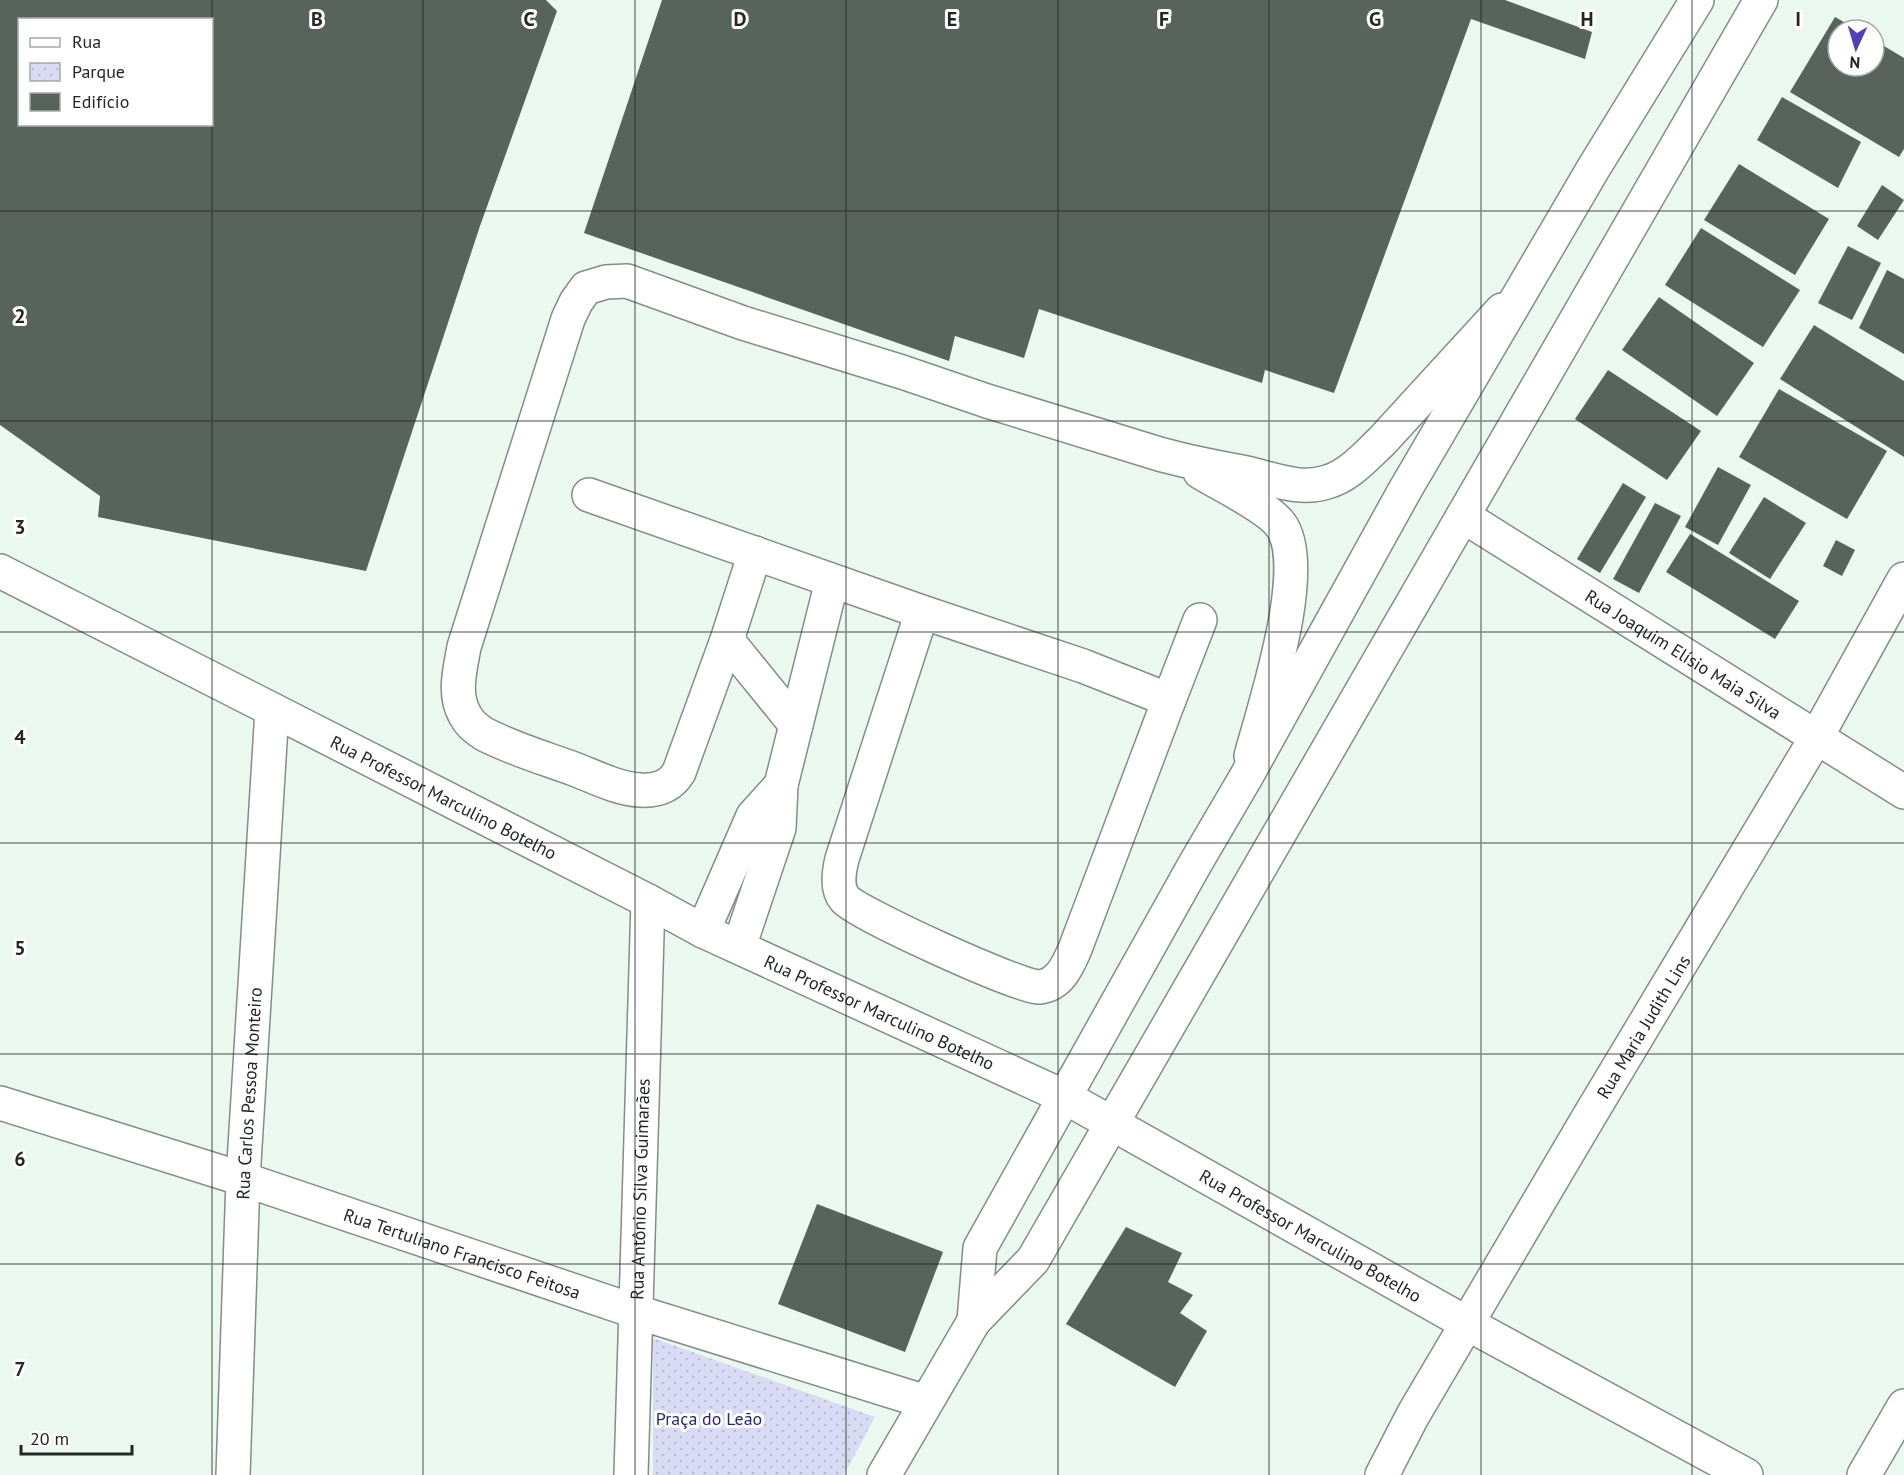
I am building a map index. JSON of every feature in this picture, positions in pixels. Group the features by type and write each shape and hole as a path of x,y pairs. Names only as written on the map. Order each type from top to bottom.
{"street":[{"path":"974,1321 980,1248 1405,490 1522,288 1697,0"},
{"path":"884,1475 974,1321 1033,1260 1761,0"},
{"path":"755,553 727,640 679,772 670,784 658,789 630,788 509,745 483,733 465,716 458,690 464,647 568,319 581,294 590,286 616,281 642,285 743,323 987,401 1180,460 1291,484 1320,484 1336,479 1347,472 1382,441 1522,288"},
{"path":"1180,460 1273,516 1285,531 1289,542 1290,589 1285,622 1246,777"},
{"path":"589,495 1083,666 1169,700"},
{"name":"Rua Joaquim Elísio Maia Silva","path":"1462,516 1904,792"},
{"name":"Rua Professor Marculino Botelho","path":"0,571 703,931 1065,1097 1468,1324 1746,1475"},
{"name":"Rua Maria Judith Lins","path":"1382,1475 1413,1415 1816,738 1904,579"},
{"path":"739,947 779,828 781,785 832,581"},
{"path":"922,612 842,859 839,870 840,888 845,899 859,909 1017,982 1038,987 1048,985 1058,979 1067,966 1086,922 1200,620"},
{"path":"727,640 796,725"},
{"name":"Rua Carlos Pessoa Monteiro","path":"233,1475 243,1179 272,710"},
{"path":"703,931 753,816 781,785"},
{"name":"Rua Antônio Silva Guimarães","path":"632,1475 648,901"},
{"name":"Rua Tertuliano Francisco Feitosa","path":"0,1103 243,1179 637,1312 926,1402"},
{"path":"1864,1475 1904,1406"}],"green space":[{"name":"Praça do Leão","path":"653,1338 875,1417 844,1475 653,1475"}],"building":[{"path":"0,0 546,0 557,11 480,226 366,571 98,517 100,496 0,425"},
{"path":"662,0 1505,0 1592,32 1585,59 1471,19 1334,393 1265,370 1262,383 1039,309 1024,358 955,336 949,361 584,233"},
{"path":"1826,32 1826,78 1886,78 1886,47 1904,58 1904,149 1899,157 1790,92"},
{"path":"1782,97 1861,142 1838,188 1757,140"},
{"path":"1739,164 1829,219 1795,275 1704,220"},
{"path":"1882,185 1904,200 1878,240 1857,226"},
{"path":"1701,228 1800,290 1763,347 1665,285"},
{"path":"1848,246 1881,263 1852,320 1818,303"},
{"path":"1887,270 1904,279 1904,354 1859,328"},
{"path":"1659,297 1754,363 1717,416 1622,350"},
{"path":"1814,325 1904,381 1904,457 1780,379"},
{"path":"1608,370 1701,431 1667,480 1575,419"},
{"path":"1779,389 1887,451 1847,519 1739,457"},
{"path":"1718,467 1751,485 1718,545 1685,527"},
{"path":"1623,483 1646,497 1600,573 1577,559"},
{"path":"1764,497 1806,523 1770,579 1729,553"},
{"path":"1655,503 1681,516 1639,593 1613,579"},
{"path":"1690,534 1799,601 1775,639 1666,572"},
{"path":"1836,540 1855,550 1842,576 1823,566"},
{"path":"817,1204 943,1252 905,1352 778,1304"},
{"path":"1126,1227 1182,1253 1168,1282 1193,1295 1180,1313 1207,1331 1175,1387 1066,1324"}]}
